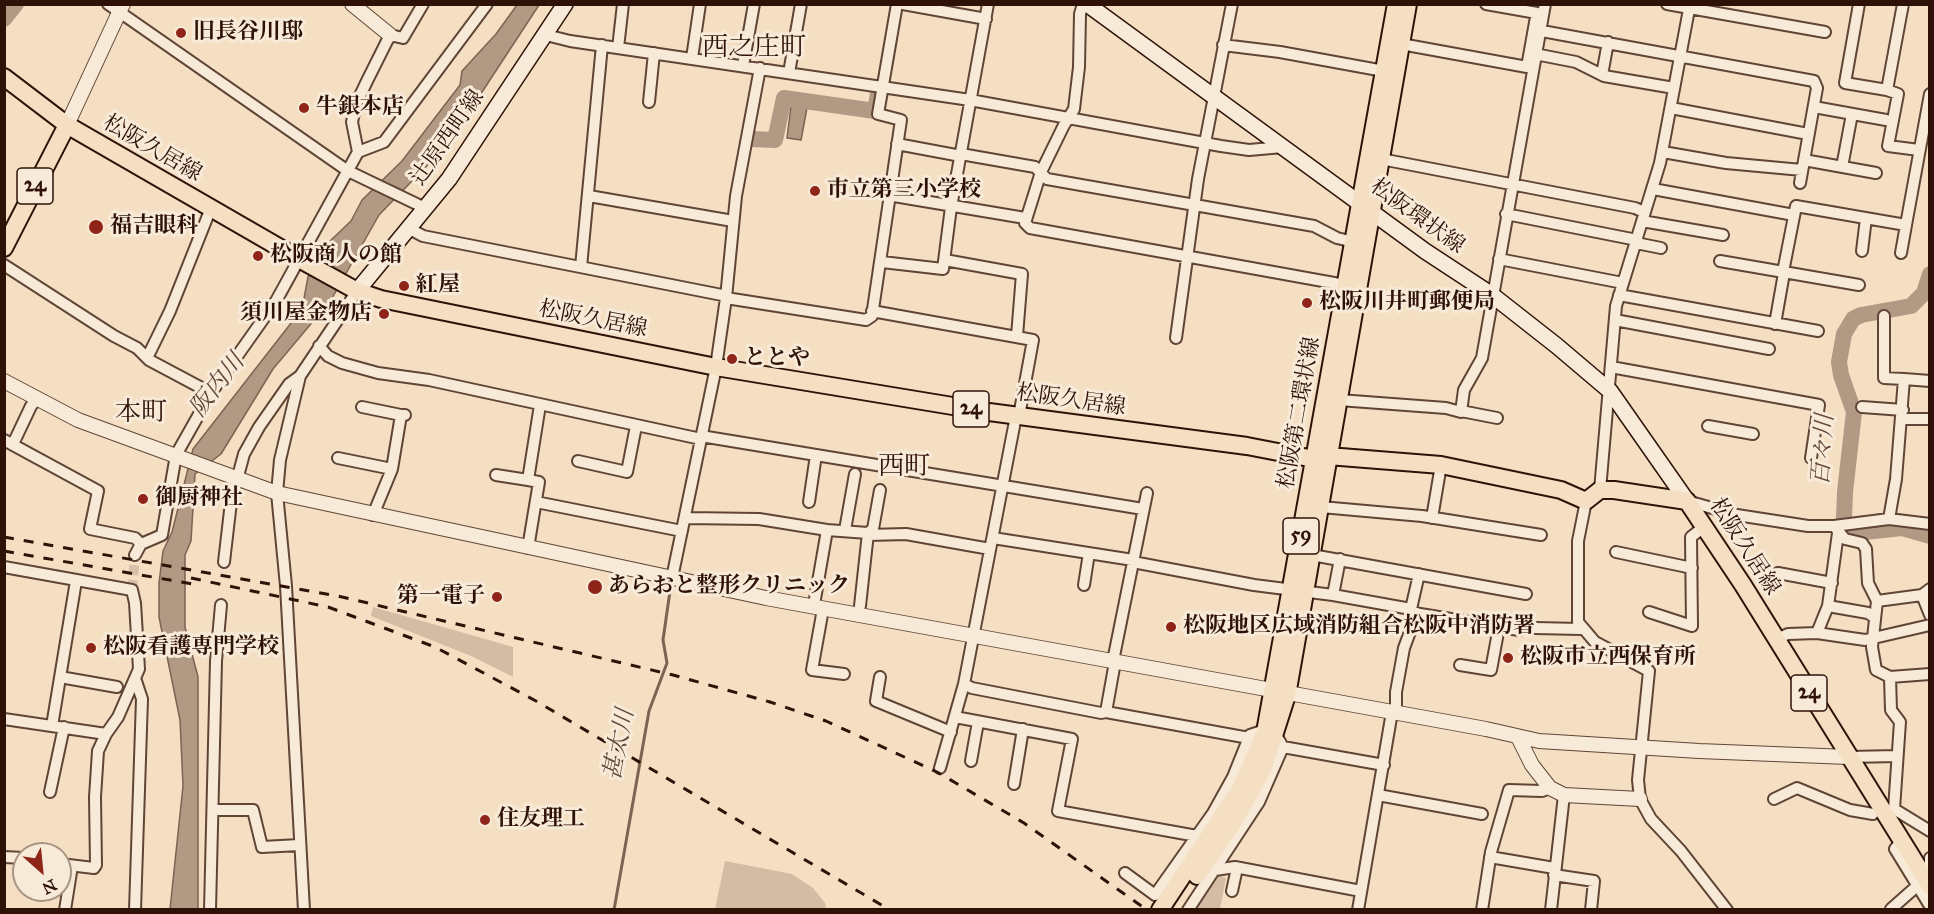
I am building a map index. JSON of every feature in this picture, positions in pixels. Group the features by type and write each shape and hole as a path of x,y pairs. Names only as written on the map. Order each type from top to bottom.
{"main road":[{"name":"辻原西町線","path":"354,289 408,228 489,122 565,4"},
{"name":"松阪環状線","path":"1085,4 1365,208 1492,296 1557,346 1610,391 1687,501"},
{"name":"松阪第二環状線","path":"1299,590 1312,555 1321,507 1321,457 1339,400 1384,71 1396,4"},
{"name":"松阪第二環状線","path":"1174,909 1236,819 1263,770 1275,737 1280,692 1321,457 1345,285 1354,242 1381,159 1408,4"},
{"path":"4,77 67,125"},
{"name":"松阪久居線","path":"4,248 67,125 305,262 354,289 381,299 716,367 1018,416 1321,457 1441,465 1561,490 1586,501"},
{"path":"1586,501 1600,490"},
{"name":"松阪久居線","path":"1600,490 1629,491 1687,501 1705,526 1901,840 1923,886"},
{"name":"松阪第二環状線","path":"1160,909 1207,862"}],"street":[{"path":"352,4 390,35 403,38 423,4"},
{"path":"358,152 384,142 487,4"},
{"path":"618,48 623,4"},
{"path":"692,58 700,4"},
{"path":"743,66 754,4"},
{"path":"789,73 801,4"},
{"path":"408,228 423,236 726,297 866,320 872,316 882,262 888,195 901,120 878,114 897,4"},
{"path":"903,4 986,19"},
{"path":"882,262 943,269 951,207 988,4"},
{"path":"1085,4 1080,14 1079,67 1074,109 1041,172 1025,223 1030,228 1345,285"},
{"path":"1176,338 1205,143 1232,4"},
{"path":"1461,411 1464,390 1482,358 1534,53 1538,9 1486,4"},
{"path":"1401,44 1527,68 1542,31 1545,4"},
{"path":"1667,4 1689,6 1825,32"},
{"path":"1859,4 1845,83 1903,95 1888,146 1919,150"},
{"path":"1887,90 1903,4"},
{"path":"1600,490 1619,295 1663,152 1689,6"},
{"path":"67,125 117,7 352,173 423,207"},
{"path":"1542,31 1814,81 1817,88 1800,183"},
{"path":"546,34 618,48 970,100 1249,150 1283,147"},
{"path":"135,555 141,544 162,535 178,456 211,393 305,262 352,173 358,152 352,129 356,104 390,35"},
{"path":"1602,75 1608,42"},
{"path":"581,267 602,45"},
{"path":"1223,45 1280,52 1384,71"},
{"path":"649,102 654,53"},
{"path":"1534,53 1576,62 1602,75 1674,88"},
{"path":"672,578 716,367 733,222 760,68"},
{"path":"1901,253 1929,98"},
{"path":"1814,107 1886,120"},
{"path":"1671,108 1808,134"},
{"path":"1842,167 1852,114"},
{"path":"897,144 1035,167 1047,178 1314,226 1337,238 1354,242"},
{"path":"1663,152 1726,163 1842,167 1876,173"},
{"path":"1381,159 1635,208 1643,217 1723,236"},
{"path":"1653,189 1794,215"},
{"path":"888,195 1025,218"},
{"path":"589,196 733,222"},
{"path":"1775,324 1796,206 1906,225"},
{"path":"147,356 170,311 211,208"},
{"path":"1506,214 1661,248"},
{"path":"1862,251 1866,218"},
{"path":"1499,259 1623,283"},
{"path":"945,260 1022,274 1017,336"},
{"path":"1720,261 1859,285"},
{"path":"4,265 147,356 211,393"},
{"path":"304,909 286,586 277,493 280,460 300,376 354,289"},
{"path":"1619,295 1818,331"},
{"path":"872,311 1033,340 964,684 940,768"},
{"path":"1884,316 1884,378 1929,381"},
{"path":"1615,320 1769,350"},
{"path":"319,346 328,356 351,367 429,380 636,426 1143,509"},
{"path":"1611,367 1819,405 1811,458"},
{"path":"224,562 231,502 244,454 289,384 300,376"},
{"path":"1889,519 1903,415 1904,379"},
{"path":"4,381 88,424 277,493 672,578 1518,737 1642,748 1848,757 1897,756"},
{"path":"37,399 9,442 98,492 90,529 135,538 141,544"},
{"path":"1339,400 1461,411 1497,418"},
{"path":"528,480 540,405"},
{"path":"362,407 403,415 392,470 374,515"},
{"path":"1862,407 1929,419"},
{"path":"578,461 627,472 636,426"},
{"path":"1708,426 1753,434"},
{"path":"809,502 816,455"},
{"path":"338,458 392,470"},
{"path":"1432,518 1441,465"},
{"path":"845,530 855,474"},
{"path":"496,476 539,482 528,548"},
{"path":"860,606 868,534 873,529 880,490"},
{"path":"1106,712 1147,493"},
{"path":"1586,501 1578,541 1578,622 1595,642 1649,671 1638,780 1640,799 1652,819 1704,878 1727,909"},
{"path":"1687,501 1737,515 1808,526 1836,528 1852,523 1889,519 1929,524"},
{"path":"536,502 682,531"},
{"path":"1321,507 1432,518 1541,535"},
{"path":"686,518 759,519 826,530 845,530 868,534 906,534 1089,553 1333,595 1499,627 1518,630 1521,628"},
{"path":"1649,612 1692,626 1691,537 1705,526"},
{"path":"1816,633 1828,606 1836,528"},
{"path":"1836,528 1845,539 1862,543 1866,549 1868,583 1877,601 1872,647 1876,670 1890,677 1929,674"},
{"path":"826,530 812,670 844,674"},
{"path":"1616,552 1692,568"},
{"path":"1084,585 1089,553"},
{"path":"1312,555 1526,594"},
{"path":"1333,595 1340,559"},
{"path":"4,567 132,590 139,669 136,681 98,751 95,797 96,865 94,868 72,866"},
{"path":"1778,573 1832,583"},
{"path":"1358,909 1419,574"},
{"path":"52,726 76,580"},
{"path":"1877,601 1926,592 1929,615"},
{"path":"210,909 216,661 221,605"},
{"path":"1828,606 1868,613 1874,617"},
{"path":"1776,639 1788,634 1816,633 1865,640 1929,625"},
{"path":"1460,665 1491,670 1499,627"},
{"path":"1535,628 1581,628"},
{"path":"60,677 117,687"},
{"path":"880,677 876,701 951,732"},
{"path":"1890,677 1891,710 1900,722 1894,809 1929,831"},
{"path":"135,909 142,699 136,681"},
{"path":"964,684 972,688 1066,707 1249,738"},
{"path":"955,717 1072,739 1058,810 1197,836"},
{"path":"4,719 106,734"},
{"path":"971,761 978,722"},
{"path":"50,792 64,728"},
{"path":"1014,784 1023,729"},
{"path":"1125,873 1155,896 1213,813 1233,777 1249,738 1255,733 1384,765"},
{"path":"1518,737 1532,765 1550,788 1564,795 1640,799"},
{"path":"1482,909 1490,857 1509,790 1542,791 1550,788"},
{"path":"1774,799 1797,788 1850,810 1873,814"},
{"path":"1378,795 1482,814"},
{"path":"1551,909 1564,795"},
{"path":"214,810 254,810 262,847 299,845"},
{"path":"1490,857 1594,881 1592,909"},
{"path":"1929,858 1929,867"},
{"path":"1188,909 1207,862 1360,891"},
{"path":"1232,891 1238,868"},
{"path":"1891,909 1923,886 1929,906"}],"shaded area":[{"name":"阪内川","path":"517,5 539,5 448,144 379,215 331,300 273,369 221,454 195,474 191,541 185,555 185,627 198,677 198,909 170,909 183,786 180,720 159,617 159,583 163,551 172,532 193,449 302,309 308,277 330,241 351,221 362,200 402,161 460,85 462,71 496,34"},
{"path":"791,106 807,108 801,140 787,138"},
{"path":"373,607 513,647 513,677 471,656 371,616"},
{"path":"725,861 792,874 813,888 825,903 826,909 715,909"},
{"path":"1217,875 1226,878 1220,909 1194,910"}],"waterway":[{"path":"4,19 16,4"},
{"name":"甚太川","path":"751,139 775,140 784,98 875,111 878,93"},
{"name":"百々川","path":"1930,274 1924,293 1911,306 1861,315 1853,319 1844,334 1839,362 1841,375 1854,412 1845,492 1844,518 1848,531 1855,533 1902,528 1930,536"},
{"name":"甚太川","path":"614,910 649,711 667,663 663,640 670,591"}],"tunnel":[{"path":"132,590 135,555"}],"railway":[{"path":"4,537 338,596 673,675 770,702 826,721 937,772 1024,823 1147,910"},
{"path":"4,551 198,585"},
{"path":"191,578 328,607 435,647 536,701 890,910"}],"place":[{"name":"旧長谷川邸","path":"181,33"},
{"name":"牛銀本店","path":"304,108"},
{"name":"市立第三小学校","path":"815,191"},
{"name":"福吉眼科","path":"96,227"},
{"name":"松阪商人の館","path":"258,256"},
{"name":"紅屋","path":"404,286"},
{"name":"松阪川井町郵便局","path":"1307,303"},
{"name":"須川屋金物店","path":"384,314"},
{"name":"ととや","path":"732,359"},
{"name":"御厨神社","path":"143,499"},
{"name":"あらおと整形クリニック","path":"595,587"},
{"name":"第一電子","path":"497,597"},
{"name":"松阪地区広域消防組合松阪中消防署","path":"1171,627"},
{"name":"松阪看護専門学校","path":"91,648"},
{"name":"松阪市立西保育所","path":"1508,658"},
{"name":"住友理工","path":"485,820"}],"district":[{"name":"西之庄町","path":"754,49"},
{"name":"本町","path":"141,414"},
{"name":"西町","path":"904,468"}]}
